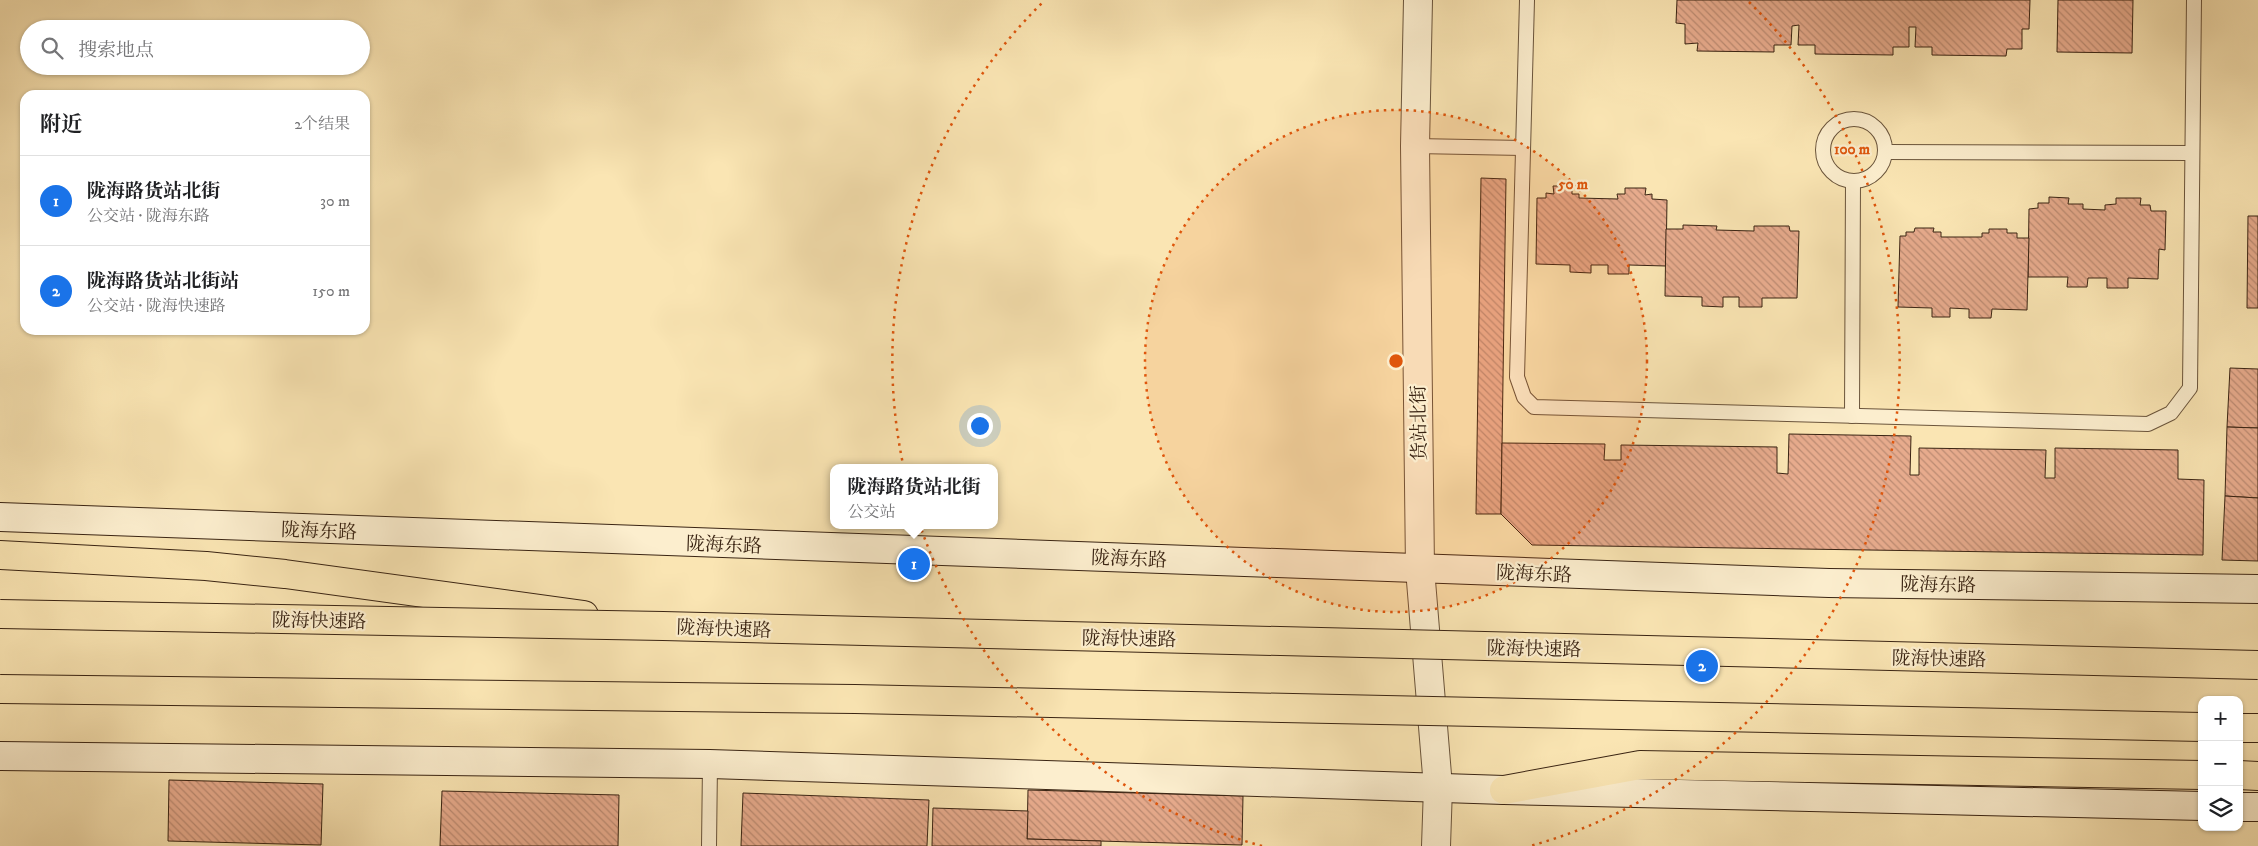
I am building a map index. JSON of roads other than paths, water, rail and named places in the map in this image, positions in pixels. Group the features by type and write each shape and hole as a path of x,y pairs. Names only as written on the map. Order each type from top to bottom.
{"highway":[{"path":"0,555 196,566 285,574 663,626"},
{"name":"陇海快速路","path":"0,614 663,626 2258,665"},
{"path":"0,689 854,700 2198,727"},
{"path":"2243,728 2258,728"},
{"path":"1504,790 1640,765 2198,775"},
{"path":"2243,776 2258,776"}],"street":[{"name":"货站北街","path":"1418,0 1415,146 1420,568 1438,787 1436,846"},
{"name":"陇海东路","path":"0,517 1829,583 2258,589"},
{"path":"0,756 710,764 1504,790 2198,806"},
{"path":"2243,807 2258,807"}],"lane":[{"path":"1527,0 1517,377 1524,397 1534,407 2148,424 2171,413 2190,388 2194,0"},
{"path":"1855,118 1868,122 1878,129 1884,140 1886,152 1883,164 1876,173 1865,179 1853,181 1842,179 1832,172 1825,162 1823,150 1825,138 1832,128 1843,121 1855,118"},
{"path":"1415,146 1523,148"},
{"path":"1886,152 2192,153"},
{"path":"1852,416 1853,181"},
{"path":"709,846 710,764"}],"place":[{"name":"陇海路货站北街","path":"914,564"},
{"name":"陇海路货站北街站","path":"1702,666"}]}
